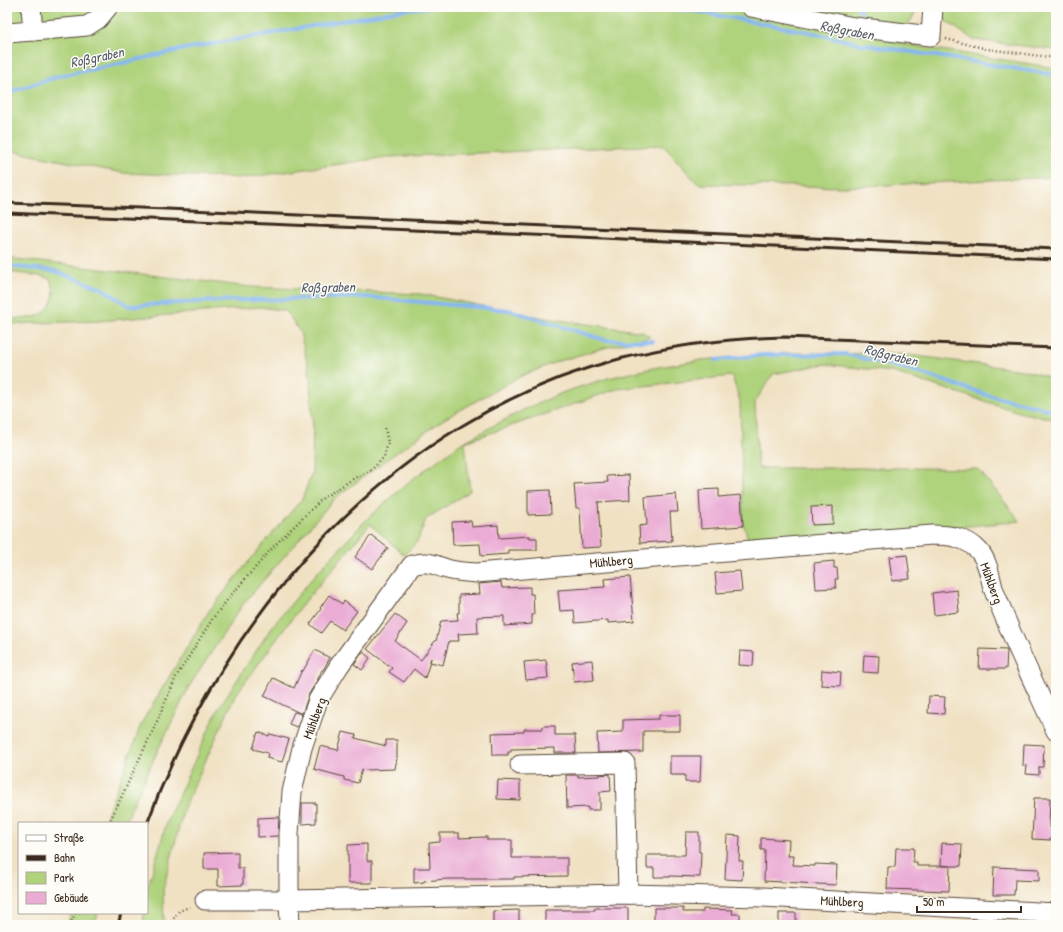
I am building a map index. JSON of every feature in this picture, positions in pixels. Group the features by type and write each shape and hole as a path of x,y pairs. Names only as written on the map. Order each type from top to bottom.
{"street":[{"path":"31,7 33,31"},
{"path":"7,33 87,26 98,19 108,7"},
{"path":"751,7 854,27 931,36 933,7"},
{"name":"Mühlberg","path":"290,925 289,900 292,792 302,748 318,700 339,666 412,565 428,563 447,569 476,573 932,535 948,535 960,538 971,544 980,552 985,561 1008,625 1056,731"},
{"path":"520,765 625,763 628,894"},
{"name":"Mühlberg","path":"205,900 628,894 763,897 1056,913"}],"path":[{"path":"931,36 987,48 1056,58"},
{"path":"110,822 176,677 213,618 275,545 323,498 371,470 384,457 388,443 385,428"},
{"path":"169,925 179,911 205,900"},
{"path":"70,925 75,914"}],"green space":[{"path":"7,7 919,7 897,43 1056,68 1056,177 844,187 698,184 663,145 388,157 244,178 123,173 7,150"},
{"path":"943,7 1056,7 1056,50 974,40 944,20"},
{"path":"7,258 251,287 421,294 545,318 643,332 650,337 559,361 521,376 444,419 335,498 243,604 190,685 158,750 126,822 104,822 142,722 209,611 302,499 312,473 313,427 309,370 300,332 286,311 261,307 100,321 7,324 7,319 34,317 45,312 53,297 53,287 50,279 41,276 7,272"},
{"path":"787,353 902,354 1022,370 1056,379 1056,419 1022,413 892,372 825,364 773,374 755,402 758,468 978,469 1020,521 751,548 743,523 740,401 732,376 617,389 465,442 470,491 426,519 417,542 404,555 370,524 299,609 235,696 184,808 163,890 164,925 143,925 144,914 148,914 148,887 167,821 218,709 272,627 315,575 367,519 411,480 460,444 521,411 564,392 608,378 653,368 701,360"},
{"path":"71,914 98,914 95,925 67,925"}],"building":[{"path":"629,475 630,500 598,502 601,547 582,548 580,508 576,508 574,484 608,482 607,476"},
{"path":"719,489 719,497 741,495 743,526 701,529 699,490"},
{"path":"550,490 551,514 528,515 528,491"},
{"path":"676,494 678,512 670,512 672,541 640,543 639,526 647,525 645,497"},
{"path":"833,506 833,524 812,525 811,507"},
{"path":"471,521 472,527 498,525 499,538 530,536 530,538 537,538 537,550 508,550 508,554 481,556 480,544 453,545 452,522"},
{"path":"371,535 388,548 372,569 355,557"},
{"path":"907,555 910,579 892,581 889,557"},
{"path":"834,561 834,568 837,568 838,579 835,579 836,588 816,589 814,563"},
{"path":"740,571 742,591 717,593 715,573"},
{"path":"630,577 634,621 608,623 608,620 575,623 574,610 560,611 558,590 605,587 604,579"},
{"path":"501,582 502,588 530,587 530,594 533,594 534,615 532,615 532,624 504,626 504,616 477,617 478,633 458,634 459,641 449,641 443,665 430,662 431,658 425,678 414,669 404,682 389,672 392,668 367,649 395,614 407,623 395,641 421,660 436,641 441,621 458,620 457,613 459,613 459,595 480,594 479,584"},
{"path":"957,590 959,612 934,615 932,593"},
{"path":"329,595 342,604 344,601 357,611 343,630 330,621 321,633 310,624"},
{"path":"980,649 1007,650 1006,669 979,669"},
{"path":"315,650 330,658 309,694 302,714 264,696 273,678 294,688 302,670 303,671"},
{"path":"740,651 754,652 753,666 739,665"},
{"path":"363,652 370,658 362,670 354,664"},
{"path":"864,655 879,656 878,673 863,672"},
{"path":"546,660 548,678 526,680 524,662"},
{"path":"592,660 594,680 574,682 572,662"},
{"path":"822,670 841,672 840,686 821,685"},
{"path":"929,696 945,697 944,714 928,713"},
{"path":"294,712 302,714 297,727 289,724"},
{"path":"659,715 680,715 680,731 643,731 643,752 598,753 597,733 623,732 623,720 659,719"},
{"path":"543,726 555,726 555,735 575,735 576,753 555,753 555,748 511,749 511,752 508,752 508,755 493,755 492,733 524,732 524,729 543,729"},
{"path":"258,732 269,736 270,734 289,739 282,762 267,758 268,753 253,749"},
{"path":"343,732 356,735 355,738 386,746 386,740 397,740 397,758 395,769 362,769 358,783 344,780 344,777 314,769 320,746 338,750"},
{"path":"1024,744 1044,745 1043,767 1039,767 1039,775 1026,774 1027,766 1023,766"},
{"path":"670,756 701,756 700,782 685,782 685,775 670,775"},
{"path":"610,774 611,791 600,792 600,810 588,810 588,807 567,808 566,775 578,775 578,777"},
{"path":"498,780 520,781 520,800 497,799"},
{"path":"1034,798 1050,798 1049,827 1052,827 1051,840 1032,839"},
{"path":"302,803 316,803 316,823 302,824"},
{"path":"279,817 278,836 258,837 258,818"},
{"path":"686,832 699,832 699,852 701,852 700,877 654,877 654,868 647,868 647,855 685,855"},
{"path":"440,833 459,833 459,838 487,837 487,840 512,840 512,858 567,858 567,876 514,877 514,879 447,879 414,883 414,868 430,868 429,843 440,842"},
{"path":"727,835 740,836 739,861 743,861 742,880 725,879"},
{"path":"761,838 789,840 788,856 794,856 793,865 837,865 836,885 764,881 765,850 761,850"},
{"path":"942,843 962,844 961,866 950,866 949,891 887,889 888,867 895,867 896,848 914,848 913,862 917,862 917,866 949,866 941,865"},
{"path":"367,844 367,861 372,861 372,883 348,883 348,845"},
{"path":"238,852 238,868 243,868 243,885 218,886 218,869 204,869 204,853"},
{"path":"994,867 1039,869 1039,881 1015,880 1014,895 993,895"},
{"path":"595,908 628,908 628,925 545,925 545,910 595,910"},
{"path":"654,908 683,908 683,912 703,912 703,909 733,910 732,914 740,914 740,925 654,925"},
{"path":"519,910 519,925 493,925 493,911"},
{"path":"779,913 796,913 796,925 779,925"}],"waterway":[{"name":"Roßgraben","path":"7,93 59,76 184,49 407,9 430,7"},
{"name":"Roßgraben","path":"610,7 689,10 809,32 861,44 1056,75"},
{"path":"858,7 861,12"},
{"name":"Roßgraben","path":"7,266 55,271 103,289 129,306 211,301 365,297 509,310 605,340 653,341"},
{"name":"Roßgraben","path":"716,360 763,355 845,354 908,369 987,395 1056,411"}],"railway":[{"path":"7,203 1056,249"},
{"path":"7,213 1056,259"},
{"path":"148,822 180,745 222,670 271,599 328,533 391,475 461,426 537,387 619,359 702,343 785,337 1056,348"},
{"path":"118,925 121,914"}]}
